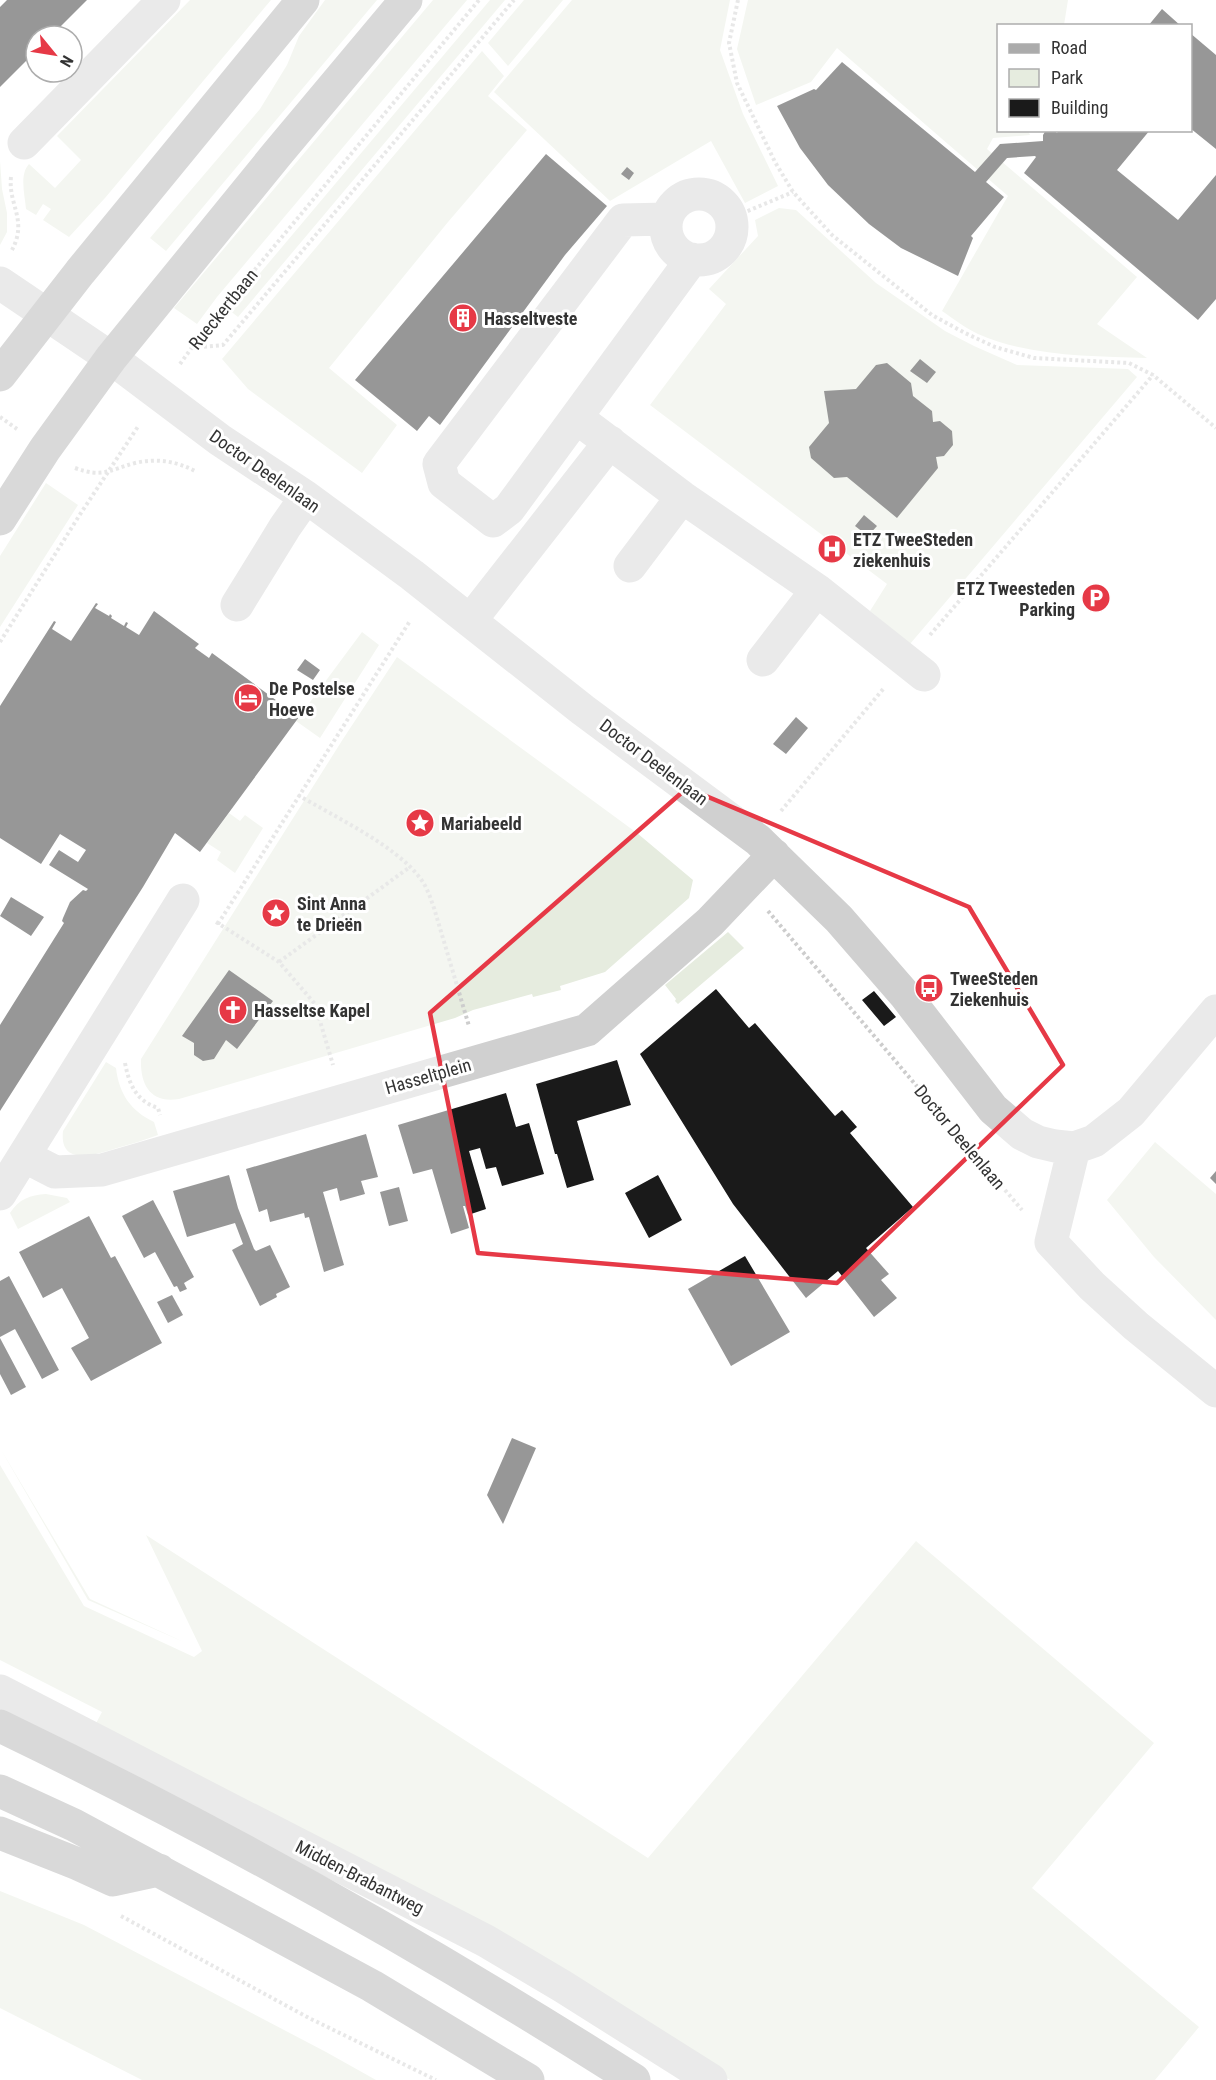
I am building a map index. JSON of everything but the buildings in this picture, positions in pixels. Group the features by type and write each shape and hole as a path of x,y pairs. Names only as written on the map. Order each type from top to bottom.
{"main road":[{"path":"0,375 80,272 303,0"},
{"path":"0,519 45,449 111,358 277,153 406,0"},
{"name":"Midden-Brabantweg","path":"0,1726 192,1823 434,1956 634,2080"},
{"path":"0,1791 75,1825 372,1986 528,2080"},
{"path":"0,1833 113,1880 159,1870"}],"street":[{"path":"24,143 164,0"},
{"path":"694,194 716,199 725,207 731,218 728,243 718,254 706,259 692,260 680,254 670,245 666,232 667,219 672,207 682,198 694,194"},
{"path":"667,219 623,220 439,464 444,483 492,521 509,509 692,260"},
{"name":"Doctor Deelenlaan","path":"5,269 48,315 111,358 220,440 306,497 766,847 839,919 905,995 993,1109 1022,1134 1038,1142 1074,1148"},
{"path":"577,418 682,497 817,590 915,668"},
{"path":"470,621 610,442"},
{"path":"237,605 306,497"},
{"path":"630,566 682,497"},
{"path":"763,660 817,590"},
{"name":"Hasseltplein","path":"24,1156 55,1172 102,1170 587,1030 710,922 745,884 766,847"},
{"path":"0,1194 183,900"},
{"path":"1216,1011 1131,1112 1094,1141 1074,1148 1051,1242 1118,1310 1216,1391"},
{"name":"Midden-Brabantweg","path":"0,1692 486,1941 711,2080"}],"path":[{"name":"Rueckertbaan","path":"0,642 79,516 190,349 479,0"},
{"path":"190,349 223,345 514,0"},
{"path":"738,0 729,43 737,82 775,162 794,192 832,234 932,315 965,333 995,347 1034,358 1129,363 1153,375 1216,428"},
{"path":"5,269 19,227 9,189 11,176 24,143"},
{"path":"731,218 794,192"},
{"path":"766,847 1153,375"},
{"path":"109,472 136,463 161,459 196,471"},
{"path":"218,924 410,621 437,595"},
{"path":"401,615 419,628"},
{"path":"298,795 395,853 421,880 428,892 480,1061"},
{"path":"279,962 410,867"},
{"name":"Doctor Deelenlaan","path":"745,884 1051,1242"},
{"path":"183,900 279,962 315,1004 343,1100"},
{"path":"94,1043 125,1063 129,1085 150,1106 158,1108 172,1150"},
{"path":"111,1910 309,2018 436,2080"}],"highlighted area":[{"path":"687,788 969,907 1063,1065 837,1283 478,1253 430,1013"}],"green space":[{"path":"190,0 271,0 105,198 69,237 43,220 51,209 43,204 36,215 26,209 23,185 26,169 29,164 55,188 81,160 57,136"},
{"path":"325,0 377,0 166,251 150,238 260,109 287,65 299,36"},
{"path":"433,0 467,0 217,297 197,324 174,308"},
{"path":"490,0 505,0 238,317 229,310"},
{"path":"524,0 563,0 508,66 488,43"},
{"path":"572,0 730,0 720,50 743,114 778,186 745,203 711,141 610,201 494,92"},
{"path":"748,0 1068,0 1064,24 997,24 997,132 1028,132 1030,135 993,138 987,149 1137,277 1097,324 1147,358 1061,354 1019,347 978,334 942,311 1008,196 837,48 811,82 756,105 737,49"},
{"path":"482,51 504,76 488,96 527,130 448,222 329,368 397,425 362,473 248,389 222,359"},
{"path":"0,161 7,213 7,232 0,245"},
{"path":"779,208 796,210 876,283 945,331 974,346 1017,365 1128,369 1137,377 910,644 870,611 887,584 650,405 726,304 709,289 758,236 755,220"},
{"path":"46,483 78,505 0,627 0,556"},
{"path":"362,632 379,645 320,738 296,721"},
{"path":"397,657 637,833 693,880 689,898 605,972 560,986 561,990 533,997 532,994 473,1010 455,1018 179,1099 169,1100 154,1095 142,1076 141,1059"},
{"path":"229,813 240,821 245,815 263,828 235,873 217,860 221,852 207,843"},
{"path":"728,932 744,948 678,1004 665,985"},
{"path":"106,1062 116,1068 120,1086 127,1101 139,1113 154,1122 158,1135 100,1153 81,1156 73,1154 63,1143 63,1131"},
{"path":"1155,1142 1216,1194 1216,1320 1154,1257 1107,1200"},
{"path":"46,1194 67,1198 70,1202 18,1229 10,1213 13,1208 25,1199"},
{"path":"0,1448 90,1599 186,1643 88,1600"},
{"path":"0,1465 84,1606 194,1657 202,1651 146,1535 648,1858 916,1541 1154,1743 1032,1888 1199,2027 1155,2080 730,2080 639,2021 93,1729 102,1712 0,1660"},
{"path":"0,1891 84,1925 376,2080 142,2080 0,2008"}],"place":[{"name":"Hasseltveste","path":"463,318"},
{"name":"ETZ TweeSteden ziekenhuis","path":"832,549"},
{"name":"ETZ Tweesteden Parking","path":"1096,598"},
{"name":"De Postelse Hoeve","path":"248,698"},
{"name":"Mariabeeld","path":"420,823"},
{"name":"Sint Anna te Drieën","path":"276,913"},
{"name":"TweeSteden Ziekenhuis","path":"929,988"},
{"name":"Hasseltse Kapel","path":"233,1010"}]}
